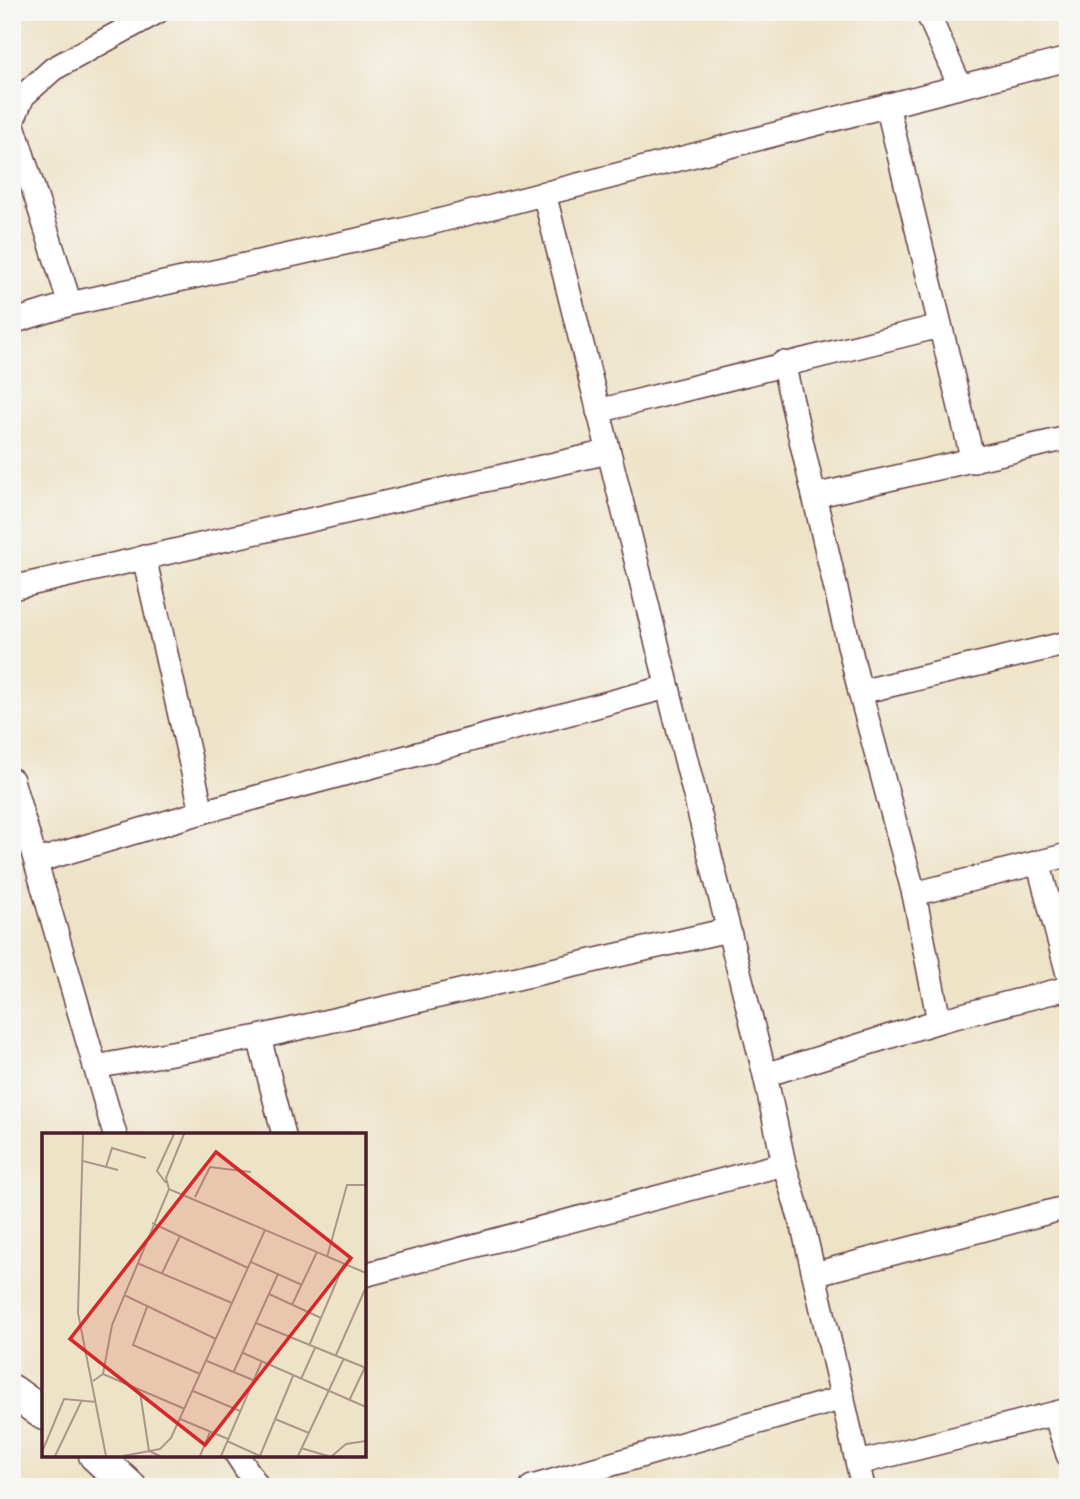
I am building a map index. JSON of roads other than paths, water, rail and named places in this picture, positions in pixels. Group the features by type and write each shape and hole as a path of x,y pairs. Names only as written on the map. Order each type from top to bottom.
{"street":[{"path":"71,304 12,122 23,96 53,69 157,12"},
{"path":"927,12 960,86"},
{"path":"12,322 71,304 403,230 1068,59"},
{"path":"887,105 973,461"},
{"path":"544,193 765,1075 784,1164 804,1231 863,1487"},
{"path":"598,411 940,326"},
{"path":"783,363 860,692 914,894 939,1021"},
{"path":"814,496 1068,438"},
{"path":"12,588 608,452"},
{"path":"144,557 202,812"},
{"path":"860,692 1068,643"},
{"path":"37,861 202,812 667,687"},
{"path":"12,780 114,1133"},
{"path":"914,894 1068,855"},
{"path":"1038,862 1068,974"},
{"path":"95,1067 259,1037 728,930"},
{"path":"765,1075 939,1021 1068,988"},
{"path":"259,1037 283,1133"},
{"path":"366,1274 784,1164"},
{"path":"814,1274 1068,1207"},
{"path":"12,1391 42,1412"},
{"path":"544,1485 843,1398"},
{"path":"858,1463 1062,1412 1068,1455"},
{"path":"97,1457 130,1487"},
{"path":"238,1457 258,1487"}]}
